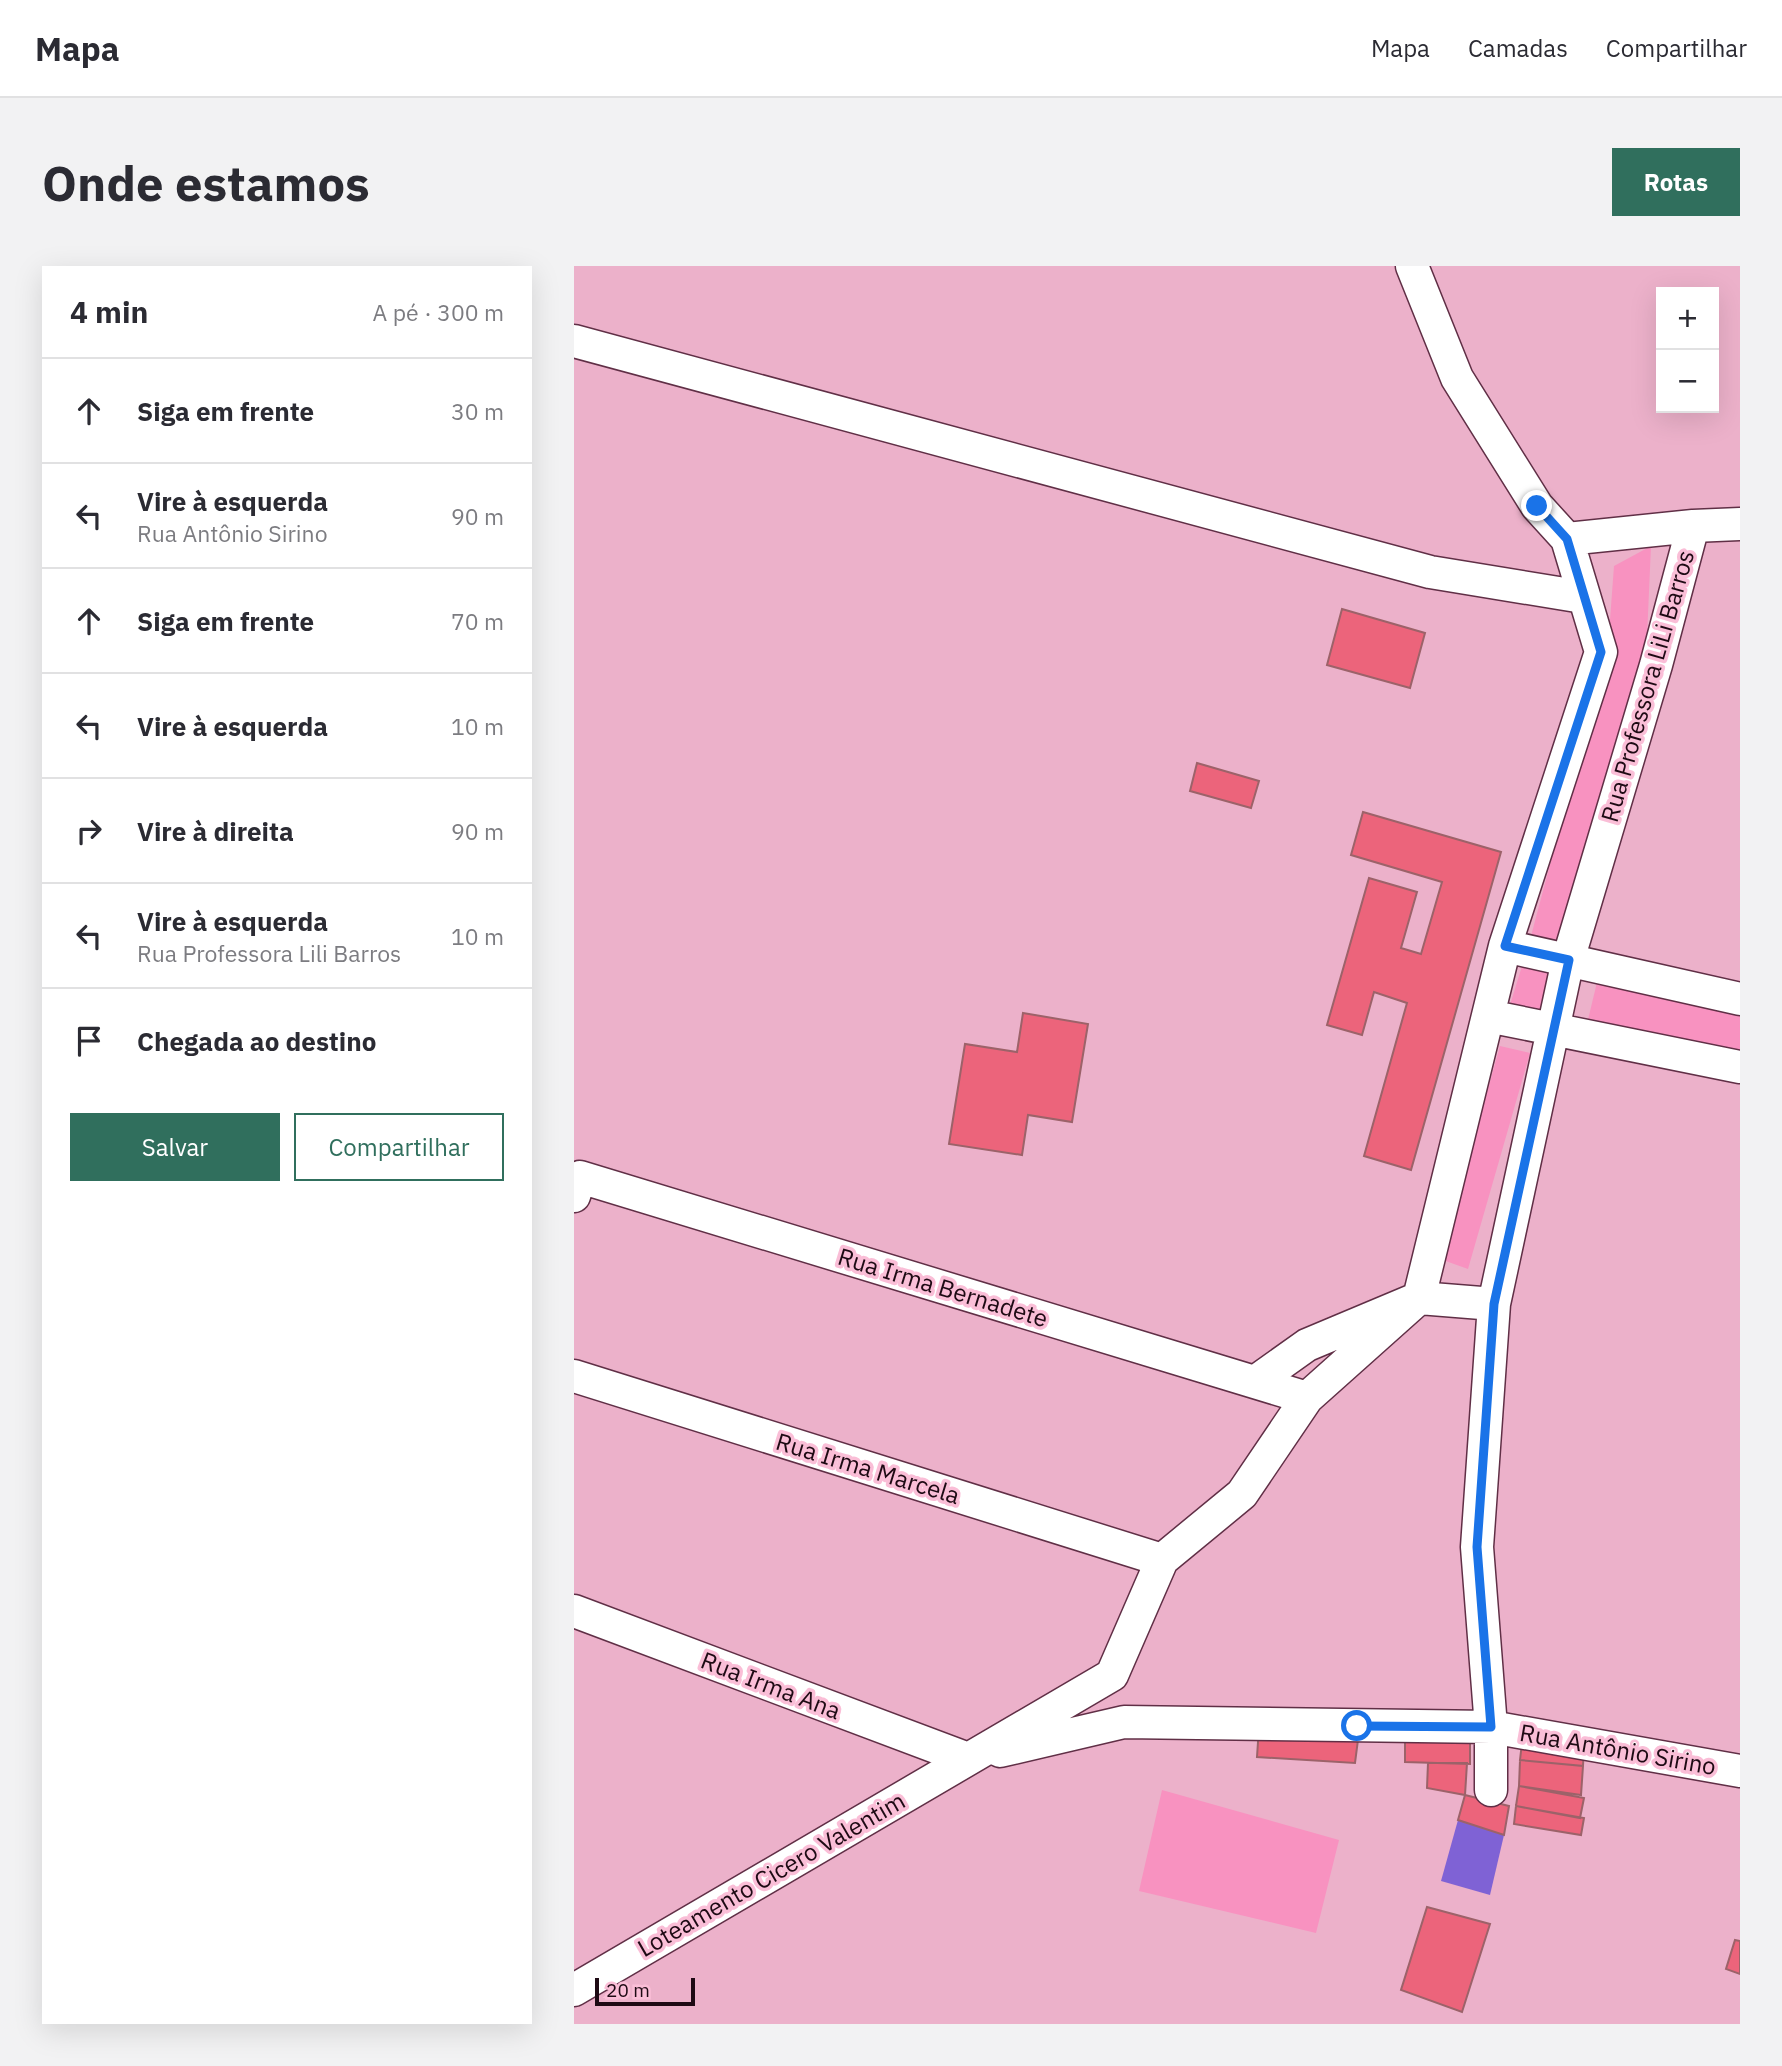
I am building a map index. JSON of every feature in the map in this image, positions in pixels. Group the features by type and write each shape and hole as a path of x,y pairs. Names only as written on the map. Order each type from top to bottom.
{"street":[{"path":"1124,1722 1112,1675 1161,1560 1242,1494 1307,1398 1419,1298 1505,946 1601,652 1567,539 1537,506 1457,378 1412,266"},
{"path":"574,341 720,378 1430,572 1583,597"},
{"path":"1693,526 1740,524"},
{"name":"Rua Professora LiLi Barros","path":"1555,1030 1569,960 1656,665 1693,526 1567,539"},
{"path":"1505,946 1740,999"},
{"path":"1488,1016 1740,1067"},
{"name":"Rua Antônio Sirino","path":"1555,1030 1494,1304 1477,1547 1491,1727 1740,1771"},
{"name":"Rua Irma Bernadete","path":"577,1186 1307,1398"},
{"path":"1255,1382 1307,1345 1419,1298 1494,1304"},
{"name":"Rua Irma Marcela","path":"574,1376 1161,1560"},
{"name":"Rua Irma Ana","path":"574,1611 968,1759"},
{"name":"Loteamento Cicero Valentim","path":"574,1990 1112,1675"},
{"path":"968,1759 1124,1722 1491,1727 1491,1790"}],"shaded area":[{"path":"1651,546 1647,637 1559,942 1531,936 1608,647 1614,566"},
{"path":"1522,966 1554,971 1545,1015 1510,1005"},
{"path":"1598,978 1740,1008 1740,1053 1587,1024"},
{"path":"1500,1046 1530,1053 1468,1269 1440,1259"},
{"path":"1162,1790 1339,1840 1316,1933 1139,1891"},
{"path":"1458,1820 1504,1835 1490,1895 1441,1881"}],"building":[{"path":"1342,609 1425,633 1410,688 1327,665"},
{"path":"1197,763 1259,781 1251,808 1190,791"},
{"path":"1363,812 1501,852 1411,1170 1364,1156 1407,1003 1374,992 1362,1035 1327,1025 1369,878 1417,892 1401,948 1421,954 1442,882 1351,855"},
{"path":"1023,1013 1088,1024 1072,1122 1028,1115 1022,1155 949,1144 965,1044 1017,1052"},
{"path":"1259,1727 1359,1732 1355,1763 1257,1757"},
{"path":"1523,1734 1584,1744 1583,1766 1520,1760"},
{"path":"1405,1735 1470,1736 1470,1764 1405,1762"},
{"path":"1520,1760 1583,1766 1581,1795 1519,1786"},
{"path":"1428,1763 1467,1763 1465,1795 1427,1788"},
{"path":"1519,1786 1584,1798 1580,1818 1516,1806"},
{"path":"1465,1795 1509,1806 1504,1835 1458,1820"},
{"path":"1516,1806 1584,1818 1581,1835 1514,1824"},
{"path":"1427,1907 1490,1924 1462,2012 1401,1990"},
{"path":"1735,1940 1740,1941 1740,1974 1726,1969"}],"route":[{"path":"1357,1726 1491,1727 1477,1547 1494,1304 1569,960 1505,946 1601,652 1567,539 1537,506"}]}
